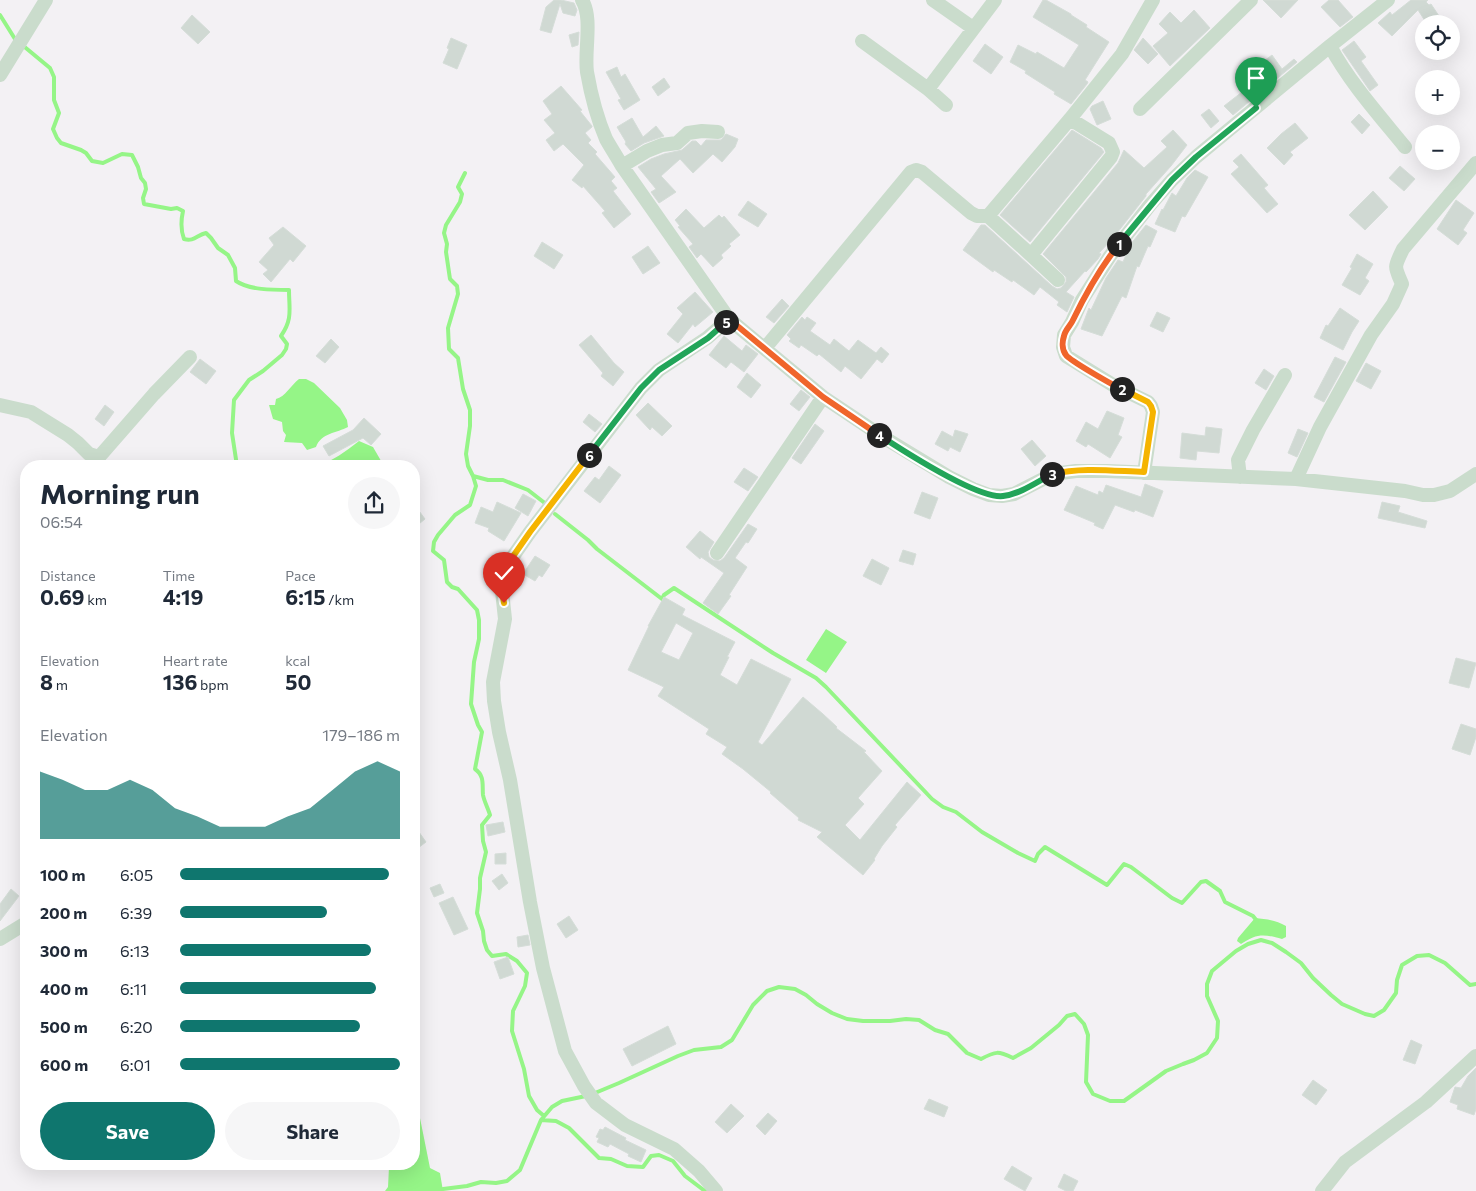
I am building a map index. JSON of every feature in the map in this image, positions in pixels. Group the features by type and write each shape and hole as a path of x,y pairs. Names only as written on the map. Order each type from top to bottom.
{"street":[{"path":"0,76 46,0"},
{"path":"582,0 585,5 588,22 586,45 587,70 594,105 607,140 622,166 729,319 823,397 883,437 950,477 973,489 1002,496 1014,494 1053,474 1107,471 1296,479 1434,495 1450,491 1476,474"},
{"path":"933,0 973,28"},
{"path":"928,89 995,0"},
{"path":"988,216 1122,54 1153,0"},
{"path":"1140,109 1251,0"},
{"path":"1144,472 1153,412 1151,406 1142,398 1113,385 1066,356 1063,347 1064,335 1082,300 1110,256 1172,180 1196,157 1388,0"},
{"path":"862,41 946,104"},
{"path":"1330,46 1334,56 1405,148"},
{"path":"1031,255 1111,157 1113,152 1109,143 1070,119"},
{"path":"622,166 647,151 662,145 677,143 688,133 702,131 718,132"},
{"path":"1296,479 1320,427 1371,334 1396,299 1402,284 1395,270 1396,262 1402,249 1476,164"},
{"path":"765,348 911,172 916,170 922,172 971,213 977,216 988,216 1058,280"},
{"path":"716,1191 699,1171 674,1149 625,1125 596,1103 584,1086 565,1051 530,902 510,780 499,732 493,682 505,619 502,591 507,565 530,532 641,388 659,370 708,338 729,319"},
{"path":"0,405 31,412 78,442 90,454 99,457 154,394 190,357"},
{"path":"1240,476 1238,460 1285,375"},
{"path":"717,552 823,397"},
{"path":"0,939 20,927"},
{"path":"1322,1191 1345,1162 1426,1102 1476,1056"}],"shaded area":[{"path":"299,379 306,379 314,383 340,408 347,420 348,427 325,436 318,442 316,447 307,450 302,443 284,442 286,435 283,431 282,422 273,419 269,405 275,405 276,399 282,396"},
{"path":"359,441 373,447 381,460 332,460"},
{"path":"826,629 847,642 826,673 806,660"},
{"path":"1255,918 1275,921 1286,926 1286,937 1282,939 1270,936 1256,936 1241,944 1237,941 1238,938"},
{"path":"420,1118 430,1168 440,1173 443,1191 385,1191 388,1187 389,1170 420,1170"}],"building":[{"path":"554,0 574,3 577,10 575,16 563,13 560,4 551,33 540,30 546,7"},
{"path":"1043,0 1071,14 1087,25 1086,27 1109,42 1085,80 1088,82 1087,84 1071,104 1025,73 1026,71 1010,62 1018,45 1036,54 1037,52 1064,68 1079,45 1033,17"},
{"path":"1263,0 1298,0 1281,18"},
{"path":"1329,0 1338,0 1353,17 1340,27 1321,7"},
{"path":"1411,0 1428,0 1426,2 1429,5 1431,4 1438,15 1421,15 1418,10 1392,36 1378,23 1390,12 1392,15"},
{"path":"1194,10 1210,28 1170,66 1153,46 1168,33 1159,24 1170,12 1181,23"},
{"path":"192,15 210,32 198,44 181,28"},
{"path":"579,32 578,45 572,47 569,35"},
{"path":"451,38 467,45 457,69 443,63"},
{"path":"1143,38 1158,54 1148,64 1134,50"},
{"path":"1354,41 1366,57 1361,61 1378,85 1370,91 1342,50"},
{"path":"985,44 1003,57 991,74 973,61"},
{"path":"1272,55 1282,69 1294,59 1297,62 1233,115 1224,106 1251,85 1244,76"},
{"path":"617,67 621,77 625,74 640,100 624,110 618,100 621,99 606,72"},
{"path":"664,78 670,87 658,96 652,87"},
{"path":"561,86 582,110 580,111 592,126 585,133 591,140 588,143 615,177 611,181 617,188 613,191 631,214 614,228 602,213 605,211 583,186 582,188 572,180 584,165 563,144 554,151 546,140 555,133 544,120 552,114 543,101"},
{"path":"1103,101 1111,119 1097,125 1090,109 1092,106"},
{"path":"1209,109 1219,121 1211,128 1201,115"},
{"path":"1359,114 1370,125 1362,134 1351,122"},
{"path":"632,118 643,137 656,126 664,136 644,143 631,151 625,144 626,142 617,127"},
{"path":"1295,123 1308,138 1290,152 1293,155 1284,165 1267,148"},
{"path":"1072,130 1101,148 1104,152 1030,242 1000,215"},
{"path":"1173,130 1187,145 1099,253 1101,254 1098,259 1066,292 1074,297 1067,312 1057,305 1059,302 1040,287 1034,295 1013,280 1012,282 994,270 993,272 963,250 981,225 985,225 1052,286 1057,289 1061,288 1066,282 1066,277 1043,254 1118,163 1124,150 1144,168 1167,147 1161,141"},
{"path":"726,134 738,139 735,147 722,162 713,154 693,173 680,159 661,176 676,192 659,203 651,192 656,189 638,167 651,159 682,150 692,141 696,141 701,146 706,140 721,140"},
{"path":"1241,154 1268,185 1264,188 1278,204 1267,213 1231,174 1239,167 1233,161"},
{"path":"1400,166 1415,179 1404,191 1389,178"},
{"path":"1195,170 1208,177 1185,217 1182,216 1175,232 1155,224 1172,193 1176,196 1187,178"},
{"path":"1373,191 1388,207 1365,230 1349,215"},
{"path":"1456,200 1474,213 1463,230 1467,233 1458,245 1437,229"},
{"path":"748,201 767,214 758,227 738,215"},
{"path":"686,209 704,228 719,215 722,218 724,216 740,235 729,244 731,246 721,255 723,258 713,267 701,254 697,258 689,247 693,244 678,227 680,226 675,220"},
{"path":"1146,225 1157,231 1139,267 1137,266 1126,298 1122,296 1102,336 1081,329 1089,308 1091,310 1106,278 1118,260 1123,262 1130,245"},
{"path":"283,227 306,246 293,262 290,259 271,282 263,274 268,270 259,262 274,245 269,238"},
{"path":"542,242 563,255 554,269 534,256"},
{"path":"648,246 660,263 643,274 632,257"},
{"path":"1357,254 1373,264 1365,278 1369,281 1360,295 1342,285 1352,268 1350,267"},
{"path":"695,292 713,312 695,327 693,324 678,343 667,334 683,314 677,308"},
{"path":"782,299 789,306 774,323 766,317"},
{"path":"1340,308 1359,321 1343,350 1320,338 1326,325 1328,326"},
{"path":"1157,312 1170,318 1163,332 1150,326"},
{"path":"802,317 805,320 807,317 816,323 810,331 830,345 834,339 849,351 858,340 876,353 881,347 889,354 882,363 877,359 861,379 845,366 841,372 819,354 817,356 801,345 799,348 789,341 791,339 787,335"},
{"path":"591,335 624,372 613,386 601,376 603,373 579,345"},
{"path":"724,336 742,351 746,345 758,354 744,372 731,362 726,368 709,355"},
{"path":"331,339 339,347 325,363 316,356"},
{"path":"1335,357 1346,362 1324,402 1314,397"},
{"path":"200,359 216,371 206,384 190,372"},
{"path":"1366,363 1381,371 1371,389 1356,381"},
{"path":"1264,369 1274,376 1266,390 1255,383"},
{"path":"747,373 761,385 751,398 737,387"},
{"path":"801,390 810,397 799,411 790,404"},
{"path":"648,403 672,426 662,436 652,427 650,430 636,415"},
{"path":"105,405 114,412 104,426 95,419"},
{"path":"1107,411 1124,418 1118,435 1122,437 1110,458 1088,444 1086,447 1076,441 1086,422 1098,429"},
{"path":"589,414 602,424 595,432 583,422"},
{"path":"364,418 381,434 371,445 363,438 329,456 323,446 353,430"},
{"path":"815,424 824,431 801,464 792,458"},
{"path":"1206,427 1222,429 1219,453 1197,451 1196,460 1180,458 1182,433 1205,436"},
{"path":"1298,429 1308,433 1297,457 1288,453"},
{"path":"955,430 968,434 960,452 950,447 948,451 935,444 942,431 953,437"},
{"path":"1032,440 1046,456 1035,466 1021,449"},
{"path":"609,466 621,475 600,503 584,491 595,477 599,480"},
{"path":"744,468 758,477 748,491 734,482"},
{"path":"1145,484 1163,491 1153,517 1115,505 1103,529 1094,525 1095,523 1064,510 1076,486 1098,495 1099,491 1103,493 1106,485 1141,497"},
{"path":"922,492 938,498 930,519 914,513"},
{"path":"523,494 536,501 528,516 515,508"},
{"path":"497,502 521,513 504,541 488,531 489,528 475,523 481,507 493,512"},
{"path":"1382,502 1400,506 1398,512 1427,521 1425,528 1378,518"},
{"path":"420,512 425,519 420,523"},
{"path":"748,524 757,529 735,558 747,567 729,595 731,596 718,614 703,603 724,573 701,557 700,559 686,547 700,531 714,542 708,552 709,557 720,561"},
{"path":"903,550 916,554 913,565 899,561"},
{"path":"535,556 550,565 542,577 539,575 535,581 523,574"},
{"path":"872,559 889,568 881,585 863,576"},
{"path":"664,597 685,609 682,615 735,642 720,675 737,685 751,659 791,679 758,742 762,745 803,697 836,728 866,751 864,752 882,771 858,798 864,804 845,825 860,840 907,782 921,795 895,825 897,827 863,875 817,837 822,832 798,820 799,818 771,792 722,754 727,747 706,734 709,729 658,696 664,687 628,670 648,626","holes":["676,623 693,633 679,660 661,652"]},
{"path":"1456,658 1476,663 1469,688 1449,683"},
{"path":"1461,724 1476,729 1476,737 1470,755 1452,749"},
{"path":"503,822 505,832 488,836 486,825"},
{"path":"420,834 426,842 420,846"},
{"path":"506,853 506,864 495,864 495,854"},
{"path":"502,874 508,883 499,890 492,881"},
{"path":"440,884 444,893 434,897 430,888"},
{"path":"11,889 19,896 0,921 0,904"},
{"path":"453,897 468,929 454,935 439,903"},
{"path":"569,916 578,930 566,938 557,924"},
{"path":"528,935 530,945 518,947 517,937"},
{"path":"508,957 514,974 500,979 494,962"},
{"path":"668,1026 676,1044 632,1066 623,1049"},
{"path":"1411,1040 1422,1045 1415,1064 1403,1060"},
{"path":"1476,1068 1476,1109 1474,1115 1457,1109 1458,1105 1450,1102 1455,1087 1461,1088 1468,1076"},
{"path":"1313,1080 1327,1090 1316,1105 1302,1095"},
{"path":"929,1099 948,1107 944,1117 924,1109"},
{"path":"731,1104 744,1116 727,1133 715,1122"},
{"path":"768,1113 777,1121 765,1135 756,1126"},
{"path":"605,1127 626,1138 625,1140 646,1150 641,1162 610,1144 608,1147 597,1142 599,1138 596,1137 600,1129 603,1130"},
{"path":"1012,1166 1032,1178 1025,1191 1004,1179"},
{"path":"1064,1174 1078,1181 1073,1191 1066,1191 1058,1187"}],"waterway":[{"path":"0,15 15,39 50,68 54,77 54,100 59,113 53,129 61,143 81,150 92,161 103,163 122,154 132,155 141,178 145,183 144,204 171,209 177,208 183,211 182,233 184,239 193,239 206,233 218,248 228,255 235,268 236,281 241,284 261,289 289,290 289,319 281,336 287,344 286,349 282,355 263,371 249,380 234,400 232,433 236,460"},
{"path":"465,173 458,187 462,194 460,202 446,225 444,233 447,244 446,252 450,279 457,286 458,294 448,328 449,349 458,358 463,389 470,410 466,454 468,466 476,486 470,505 455,515 438,535 434,542 433,551 444,560 447,582 452,587 458,589 477,610 479,620 479,639 474,662 471,704 482,732 475,769 482,778 484,797 490,815 482,825 486,852 480,878 477,913 487,950 492,956 506,954 517,961 527,973 525,986 513,1011 512,1031 524,1069 529,1096 537,1110 544,1116"},
{"path":"473,476 488,480 503,480 528,490 546,504"},
{"path":"555,514 662,599 664,595 674,588 773,653 816,678 932,799 943,807 956,812 982,832 1018,853 1035,861 1038,854 1045,847 1107,885 1124,864 1182,903 1201,882 1206,881 1220,891 1225,902 1253,916 1257,921"},
{"path":"595,1093 694,1050 721,1047 732,1040 753,1005 767,991 779,987 795,989 832,1013 847,1019 863,1021 919,1020 935,1030 948,1034 967,1053 981,1059 990,1054 997,1053 1013,1058 1031,1048 1067,1016 1075,1014 1084,1024 1088,1035 1086,1082 1093,1094 1110,1101 1124,1101 1166,1071 1207,1053 1217,1038 1218,1021 1207,996 1207,984 1212,971 1236,951 1248,944 1261,940 1272,943 1301,963 1313,978 1342,1004 1374,1016 1384,1010 1396,993 1397,980 1402,965 1417,956 1429,955 1445,963 1470,985 1476,984"},
{"path":"443,1189 481,1182 496,1183 507,1181 520,1170 541,1120 552,1107 562,1101 586,1096"},
{"path":"541,1120 556,1121 569,1128 599,1158 611,1159 627,1166 643,1167 651,1156 659,1155 673,1161 685,1176 705,1191"}],"route":[{"path":"504,603 502,591 507,565 530,532 641,388 659,370 708,338 729,319 823,397 883,437 973,489 1002,496 1014,494 1053,474 1064,472 1144,472 1153,412 1151,406 1142,398 1113,385 1066,356 1063,347 1064,335 1082,300 1110,256 1150,205 1196,157 1256,108"}]}
